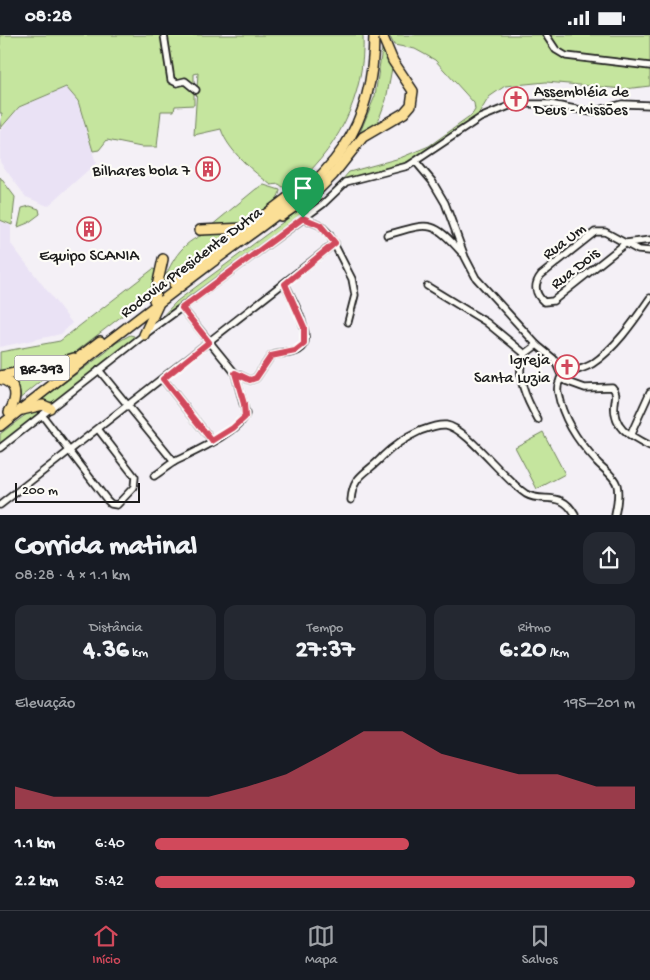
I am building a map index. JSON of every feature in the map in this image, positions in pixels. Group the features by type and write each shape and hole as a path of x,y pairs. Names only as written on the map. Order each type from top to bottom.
{"highway":[{"name":"Rodovia Presidente Dutra","path":"0,419 14,411 309,180 336,148 350,125 361,95 367,65 369,35"},
{"name":"Rodovia Presidente Dutra","path":"0,426 14,411 83,354 220,256 311,185 345,146 367,94 373,63 374,35"},
{"path":"220,256 317,191 333,175 363,137 409,109 413,100 413,91 393,61 382,35"},
{"path":"200,230 247,228"},
{"path":"144,335 156,301 163,259"},
{"name":"BR-393","path":"0,377 45,367 83,354"},
{"name":"BR-393","path":"0,377 10,383 15,391 14,411"},
{"path":"14,411 43,405 50,408"}],"street":[{"path":"164,35 170,79 177,83 185,81 196,89"},
{"path":"546,35 556,50 566,56 650,66"},
{"path":"0,448 144,335 329,199 346,182 416,162 480,118 514,104 549,104 592,112 622,104 650,105"},
{"path":"416,162 432,181 445,203 465,257 476,278 537,345 554,359 564,377 585,388 604,385 612,387 616,392 614,408 616,422 622,431 650,447"},
{"path":"303,218 320,225 335,243 354,285 355,295 348,322"},
{"path":"387,235 421,226 432,227 446,235 465,257"},
{"name":"Rua Um","path":"538,295 535,285 541,275 592,233 605,232 640,251 650,251"},
{"path":"626,243 650,239"},
{"path":"0,505 335,243"},
{"name":"Rua Dois","path":"538,295 546,303 553,301 626,243"},
{"path":"235,373 250,380 256,378 271,356 295,351 302,347 305,341 304,327 285,284"},
{"path":"427,286 486,322 525,354"},
{"path":"615,515 617,492 615,481 584,447 568,424 558,393 564,377 589,366 602,355 632,323 650,298"},
{"path":"154,476 174,462 233,428 245,417 244,404 235,373 182,308"},
{"path":"537,345 525,354 521,365 523,386 538,419"},
{"path":"100,370 174,462"},
{"path":"163,379 212,441"},
{"path":"630,436 650,392"},
{"path":"42,415 111,504 117,505 134,487 135,480 133,473 98,429"},
{"path":"351,500 352,487 356,480 371,469 394,445 427,428 444,425 459,431 526,494 556,498 569,507 575,515"}],"shaded area":[{"path":"66,87 77,101 96,163 48,206 26,197 0,162 0,131 19,108"},
{"path":"0,221 11,226 11,244 72,323 61,334 0,347"}],"green space":[{"path":"0,35 363,35 363,58 353,102 345,122 334,141 320,159 288,191 279,184 271,185 249,167 229,145 221,129 194,135 198,73 194,74 194,105 175,106 174,111 161,111 157,147 141,147 107,140 99,150 93,151 78,101 66,87 19,107 0,129 2,113 0,113"},
{"path":"389,35 650,35 650,86 624,89 546,82 505,86 489,97 477,117 413,160 348,180 318,207 300,217 153,326 177,301 306,205 327,197 349,172 400,158 429,146 471,116 475,110 474,103 435,60 415,49 394,45"},
{"path":"382,49 392,68 386,100 377,124 359,135 375,96"},
{"path":"0,177 15,197 12,225 0,220"},
{"path":"264,185 280,190 276,200 266,210 243,223 211,226 256,189"},
{"path":"30,206 39,209 40,214 28,223 18,227 22,208"},
{"path":"206,234 232,234 162,285 173,261 183,248 197,237"},
{"path":"153,269 156,270 150,294 73,354 0,373 0,352 60,341"},
{"path":"130,335 134,336 134,341 55,401 33,406 116,343"},
{"path":"55,370 18,400 11,380"},
{"path":"45,409 0,445 0,434 28,413"},
{"path":"543,432 565,474 537,489 515,447"}],"place":[{"name":"Assembléia de Deus - Missões","path":"516,99"},
{"name":"Bilhares bola 7","path":"208,169"},
{"name":"Equipo SCANIA","path":"89,229"},
{"name":"Igreja Santa Luzia","path":"567,367"}],"route":[{"path":"303,218 323,227 335,243 285,284 304,327 306,337 304,344 299,350 271,356 260,374 253,380 241,377 235,373 246,415 233,428 212,441 163,379 209,342 182,308 245,259 303,218"}]}
